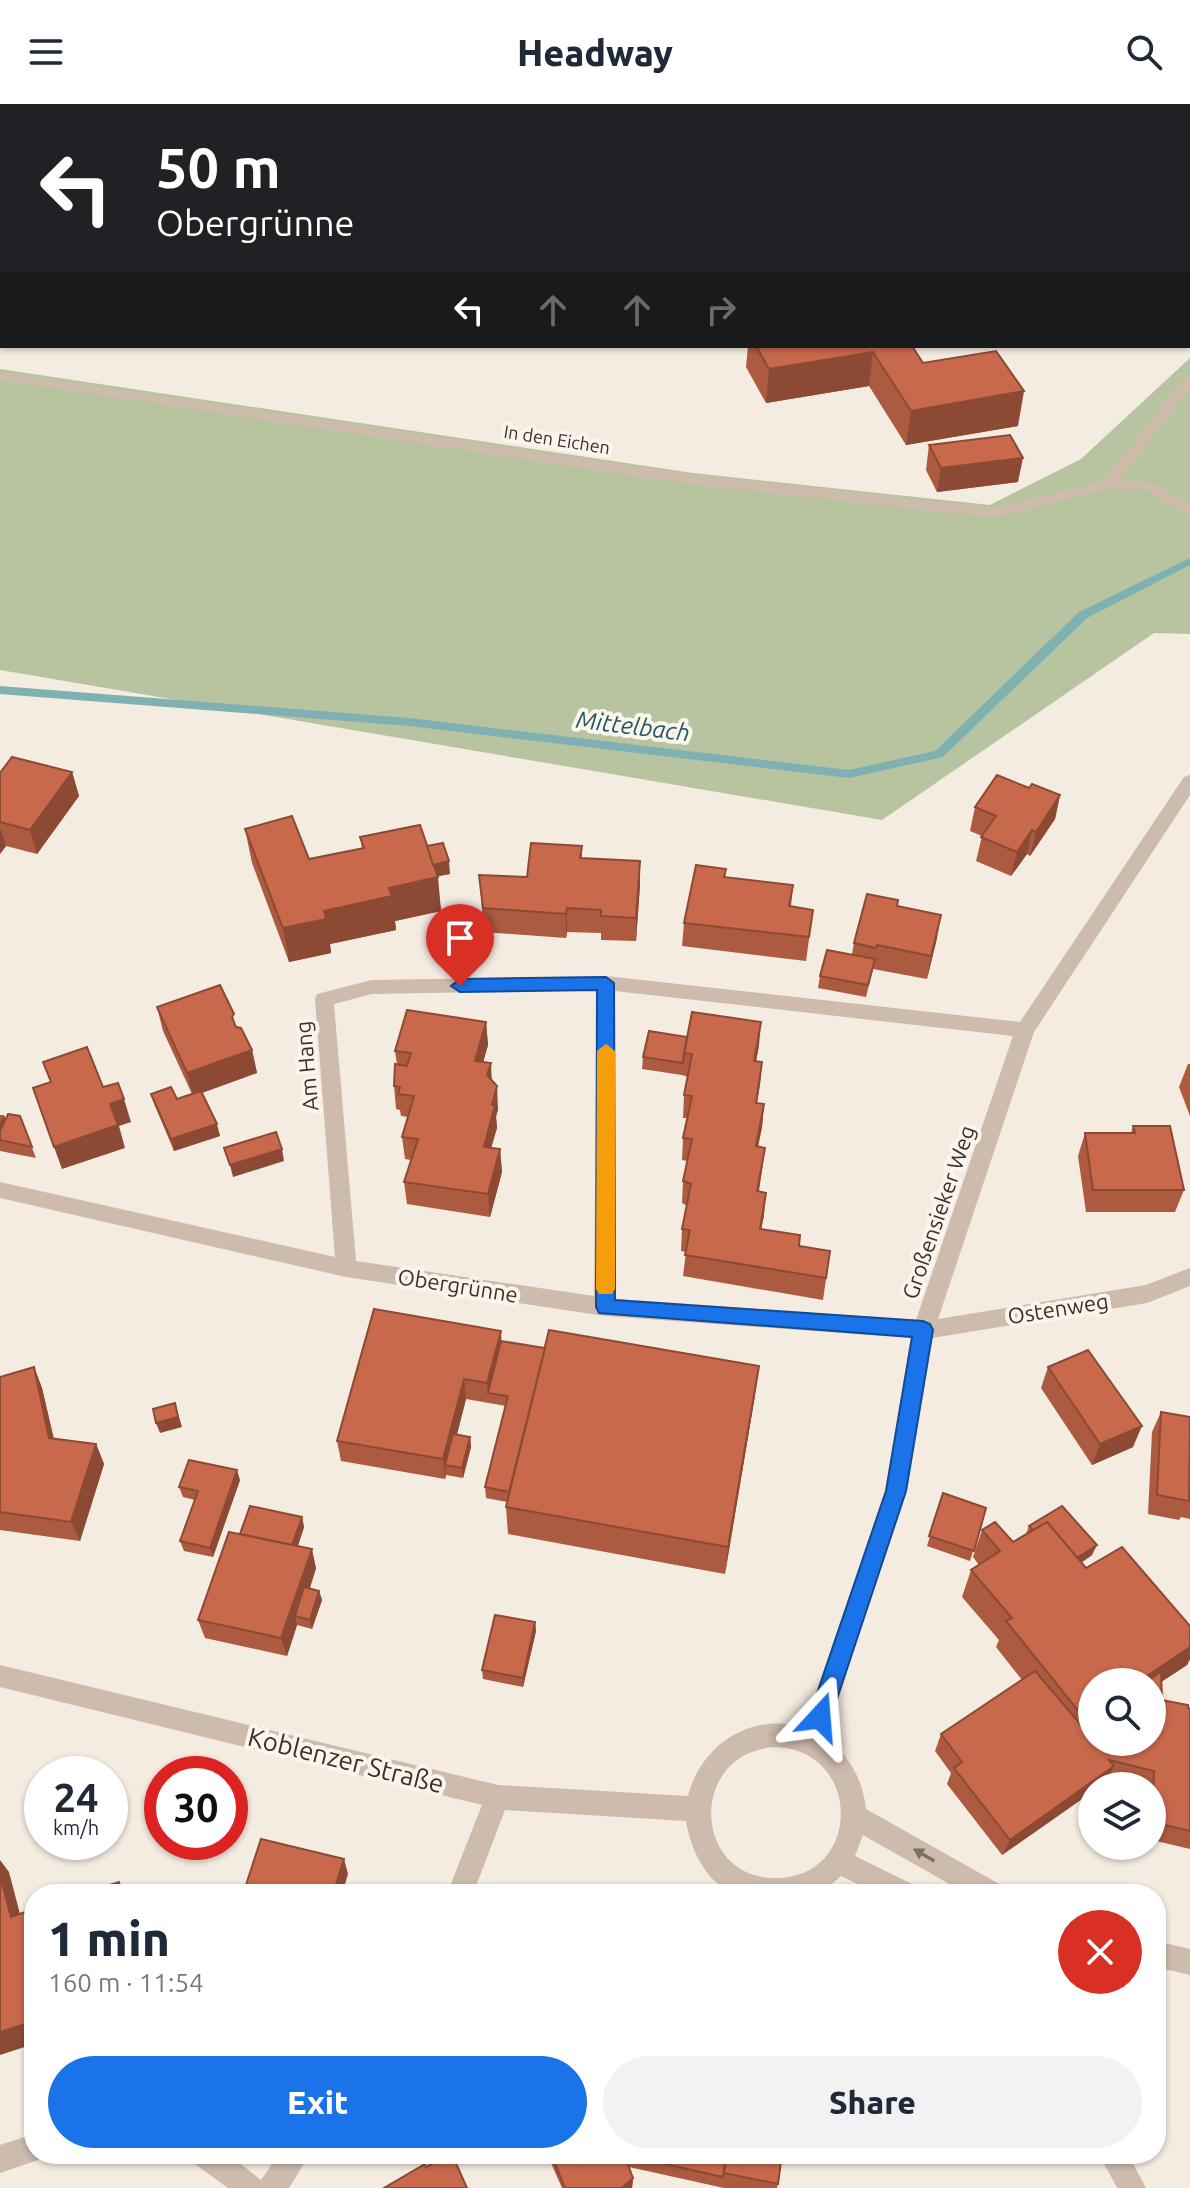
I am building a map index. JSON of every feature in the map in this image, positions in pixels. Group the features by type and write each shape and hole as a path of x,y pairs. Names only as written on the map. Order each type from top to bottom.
{"street":[{"name":"In den Eichen","path":"0,376 673,477 995,513 1108,484 1148,486 1190,511"},
{"path":"1108,484 1190,379"},
{"name":"Großensieker Weg","path":"810,1745 896,1491 923,1330 1025,1030 1190,781"},
{"path":"605,1307 606,983"},
{"name":"Am Hang","path":"346,1268 324,999 372,987 606,983 1025,1030"},
{"name":"Obergrünne","path":"0,1190 346,1268 605,1307 923,1330"},
{"name":"Ostenweg","path":"923,1330 1147,1294 1190,1277"},
{"name":"Koblenzer Straße","path":"0,1676 498,1797 697,1809"},
{"path":"747,1884 729,1874 711,1856 700,1833 697,1809 701,1783 714,1760 734,1744 758,1736 785,1736 810,1745 828,1758 842,1775 851,1794 854,1816 851,1840 841,1862 823,1879 812,1884"},
{"path":"464,1884 498,1797"},
{"path":"854,1816 974,1884"},
{"path":"841,1862 885,1884"},
{"path":"1166,1956 1190,1962"},
{"path":"0,2159 24,2151"},
{"path":"219,2164 251,2188"},
{"path":"272,2188 289,2164"},
{"path":"1119,2164 1132,2188"}],"green space":[{"path":"1190,358 1190,634 1154,633 882,820 0,670 0,369 693,473 990,505 1081,459"}],"building":[{"path":"757,348 913,348 923,363 996,351 1024,391 911,411 873,352 769,369"},
{"path":"1010,435 1023,458 941,468 929,445"},
{"path":"12,757 72,772 30,830 0,822 0,773"},
{"path":"997,775 1029,788 1032,784 1060,795 1036,832 1032,830 1017,852 981,837 996,816 975,807"},
{"path":"292,816 309,859 364,848 360,837 420,825 438,877 389,888 392,896 324,911 326,919 283,928 245,829"},
{"path":"443,843 449,861 433,865 427,846"},
{"path":"531,843 582,846 580,858 640,861 636,918 601,916 601,910 567,908 566,914 483,908 479,875 527,877"},
{"path":"696,865 726,869 724,877 793,885 789,906 813,910 809,937 684,923"},
{"path":"867,894 898,900 897,906 941,915 931,956 854,943"},
{"path":"827,950 875,959 868,985 820,976"},
{"path":"220,985 234,1014 232,1017 236,1027 241,1028 252,1050 187,1073 157,1007"},
{"path":"407,1010 486,1022 475,1061 491,1063 487,1075 497,1086 484,1147 500,1149 488,1194 404,1182 418,1139 402,1137 414,1096 398,1094 400,1087 394,1086 395,1064 407,1066 411,1053 395,1051"},
{"path":"692,1012 761,1022 754,1061 762,1062 756,1103 764,1104 756,1146 765,1148 757,1191 766,1193 760,1229 800,1235 799,1246 830,1251 826,1278 685,1255 690,1230 682,1229 691,1184 683,1181 692,1139 683,1138 692,1096 684,1095 692,1054 684,1053"},
{"path":"649,1031 687,1037 683,1063 643,1057"},
{"path":"87,1047 103,1087 118,1083 124,1099 110,1104 118,1125 54,1147 33,1088 51,1082 43,1062"},
{"path":"171,1087 177,1099 201,1091 217,1124 171,1139 151,1094"},
{"path":"8,1114 20,1116 32,1147 0,1140 0,1131"},
{"path":"1133,1126 1170,1126 1184,1190 1093,1190 1085,1133 1135,1133"},
{"path":"276,1132 282,1149 230,1165 224,1148"},
{"path":"374,1309 501,1331 487,1383 464,1379 443,1459 337,1441"},
{"path":"549,1330 759,1366 728,1547 506,1507"},
{"path":"501,1341 545,1348 509,1492 485,1487 508,1396 488,1393"},
{"path":"1088,1350 1142,1426 1100,1444 1048,1367"},
{"path":"34,1367 49,1438 96,1444 71,1522 0,1512 0,1377"},
{"path":"175,1403 178,1417 156,1423 153,1409"},
{"path":"1161,1412 1190,1417 1189,1501 1157,1495"},
{"path":"453,1434 470,1437 462,1468 445,1465"},
{"path":"189,1460 237,1470 210,1548 180,1541 198,1491 179,1487"},
{"path":"943,1493 986,1508 974,1551 929,1536"},
{"path":"250,1506 302,1517 292,1545 240,1534"},
{"path":"1062,1506 1097,1545 1077,1558 1047,1522 1033,1530 1029,1526"},
{"path":"995,1522 1013,1542 1047,1522 1086,1568 1122,1547 1190,1626 1190,1647 1159,1668 1078,1668 1078,1711 1006,1621 1012,1618 971,1570 1000,1551 982,1530"},
{"path":"229,1532 312,1549 281,1638 198,1620"},
{"path":"304,1587 319,1591 310,1620 295,1616"},
{"path":"495,1615 535,1622 523,1678 482,1670"},
{"path":"1035,1671 1078,1721 1078,1756 1166,1756 1166,1701 1188,1705 1190,1831 1166,1825 1166,1772 1154,1772 1109,1760 1114,1766 1106,1772 1078,1772 1078,1792 1010,1840 954,1768 962,1762 941,1734"},
{"path":"261,1839 344,1859 336,1884 246,1884"},
{"path":"0,1876 11,1917 24,1912 24,2024 0,2032"},
{"path":"425,2164 426,2167 432,2164 456,2164 467,2188 384,2188"},
{"path":"555,2164 628,2164 633,2178 622,2188 565,2188"},
{"path":"664,2164 725,2164 723,2177"},
{"path":"725,2164 781,2164 778,2184 724,2173"}],"waterway":[{"name":"Mittelbach","path":"0,690 409,722 849,774 939,754 1083,615 1190,561"}],"slow traffic":[{"path":"605,1289 606,1051"}],"route":[{"path":"460,986 606,983 605,1307 923,1330 896,1491 820,1717"}]}
